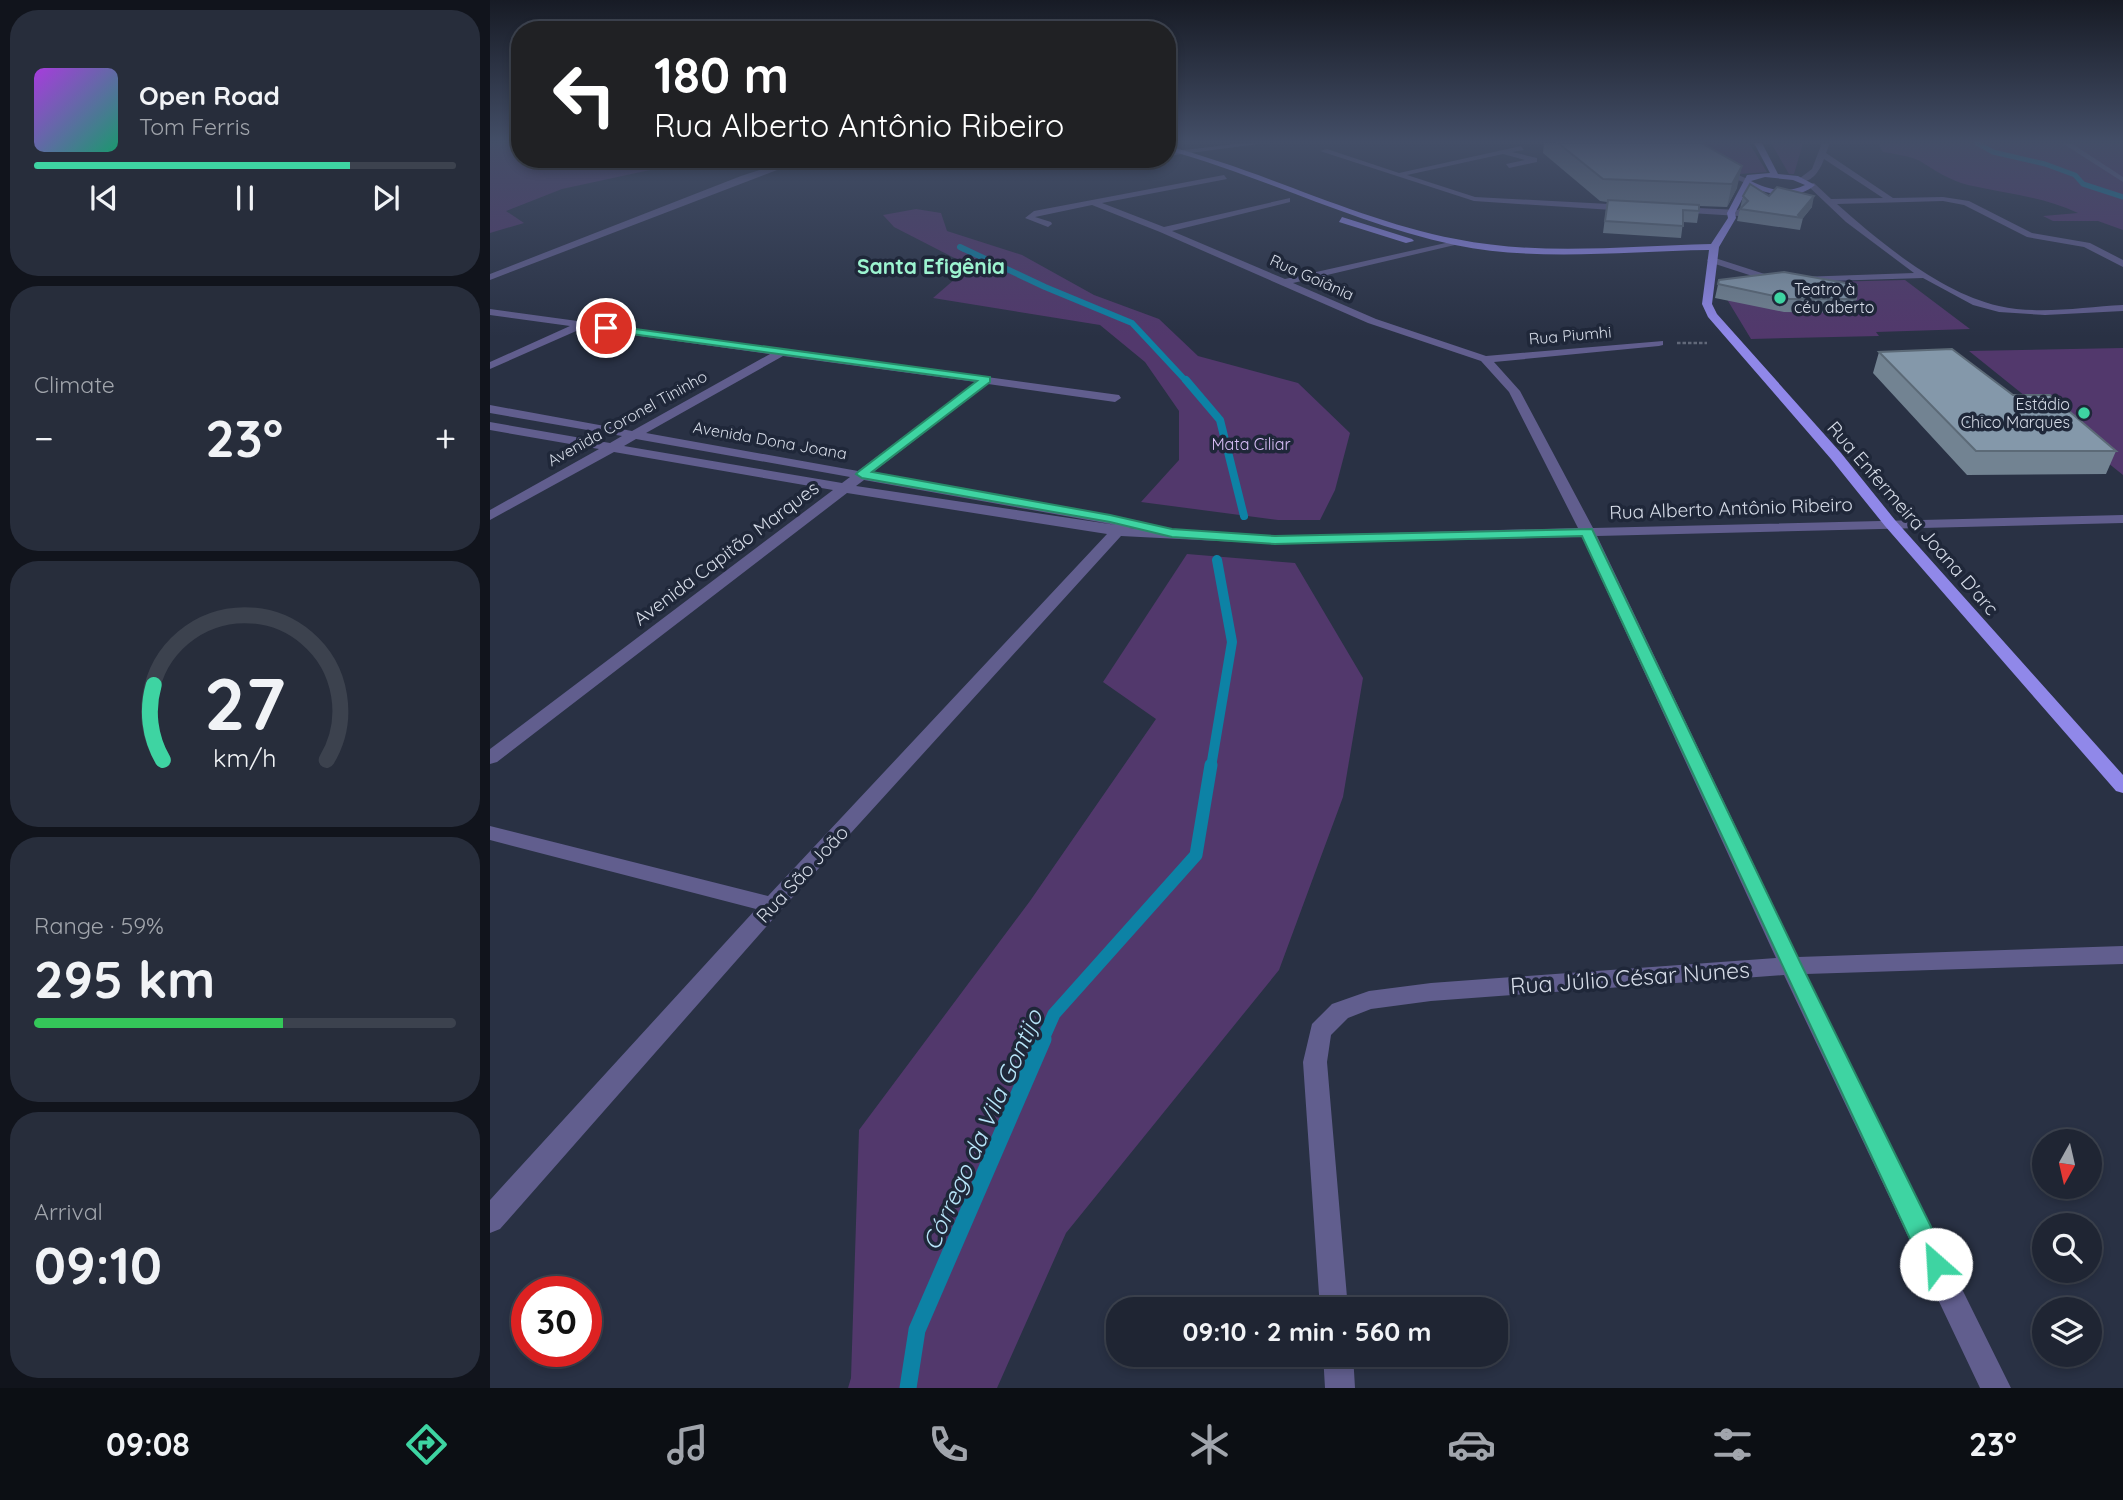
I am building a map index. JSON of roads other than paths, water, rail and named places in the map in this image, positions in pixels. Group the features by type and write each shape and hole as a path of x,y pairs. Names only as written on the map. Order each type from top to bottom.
{"main road":[{"path":"1344,208 1409,230 1456,242 1519,251"},
{"name":"Rua Enfermeira Joana D'arc","path":"1738,208 1713,254 1714,289 1707,304 1712,314 1743,353 1836,456 1890,523 2123,787"},
{"path":"1334,217 1391,237 1439,247 1713,254"}],"street":[{"path":"490,277 668,208"},
{"path":"1048,224 1029,218 1034,214 1064,208"},
{"name":"Rua Goiânia","path":"1106,208 1286,282 1372,321 1485,359"},
{"path":"1163,230 1255,208"},
{"path":"1635,208 1640,208"},
{"path":"1827,208 1836,211"},
{"path":"1833,208 1926,275 1980,304 2011,311 2123,308"},
{"path":"1972,208 2030,235 2087,245 2123,264"},
{"path":"1667,209 1737,213"},
{"path":"1286,282 1456,242"},
{"path":"1713,254 1774,281"},
{"path":"1745,284 1926,275"},
{"path":"490,313 1115,398"},
{"path":"490,366 581,325"},
{"name":"Rua Piumhi","path":"1485,359 1659,343"},
{"name":"Avenida Coronel Tininho","path":"490,516 781,352"},
{"path":"1485,359 1514,391 1587,531 1791,966 1996,1388"},
{"name":"Avenida Capitão Marques","path":"490,758 986,380"},
{"name":"Avenida Dona Joana","path":"490,410 862,474 1123,527"},
{"name":"Avenida Dona Joana","path":"490,426 844,488 1123,527"},
{"name":"Rua Alberto Antônio Ribeiro","path":"1123,527 1275,540 2123,519"},
{"name":"Rua São João","path":"490,1220 772,905 1123,527"},
{"path":"490,834 772,905"},
{"name":"Rua Júlio César Nunes","path":"1333,1297 1315,1062 1320,1031 1340,1011 1369,1000 1432,992 1791,966 2123,955"},
{"path":"1339,1367 1340,1388"}],"waterway":[{"name":"Córrego da Vila Gontijo","path":"963,249 960,247 1045,287 1132,323 1187,382"},
{"name":"Córrego da Vila Gontijo","path":"1186,380 1220,420 1244,516"},
{"name":"Córrego da Vila Gontijo","path":"1211,767 1232,642 1217,560"},
{"name":"Córrego da Vila Gontijo","path":"1042,1041 1054,1014 1196,855 1211,765"},
{"name":"Córrego da Vila Gontijo","path":"908,1388 917,1330 1043,1039"}],"place":[{"name":"Teatro à céu aberto","path":"1780,298"},
{"name":"Estádio Chico Marques","path":"2084,413"}],"district":[{"name":"Santa Efigênia","path":"931,267"}],"park label":[{"name":"Mata Ciliar","path":"1251,444"}]}
